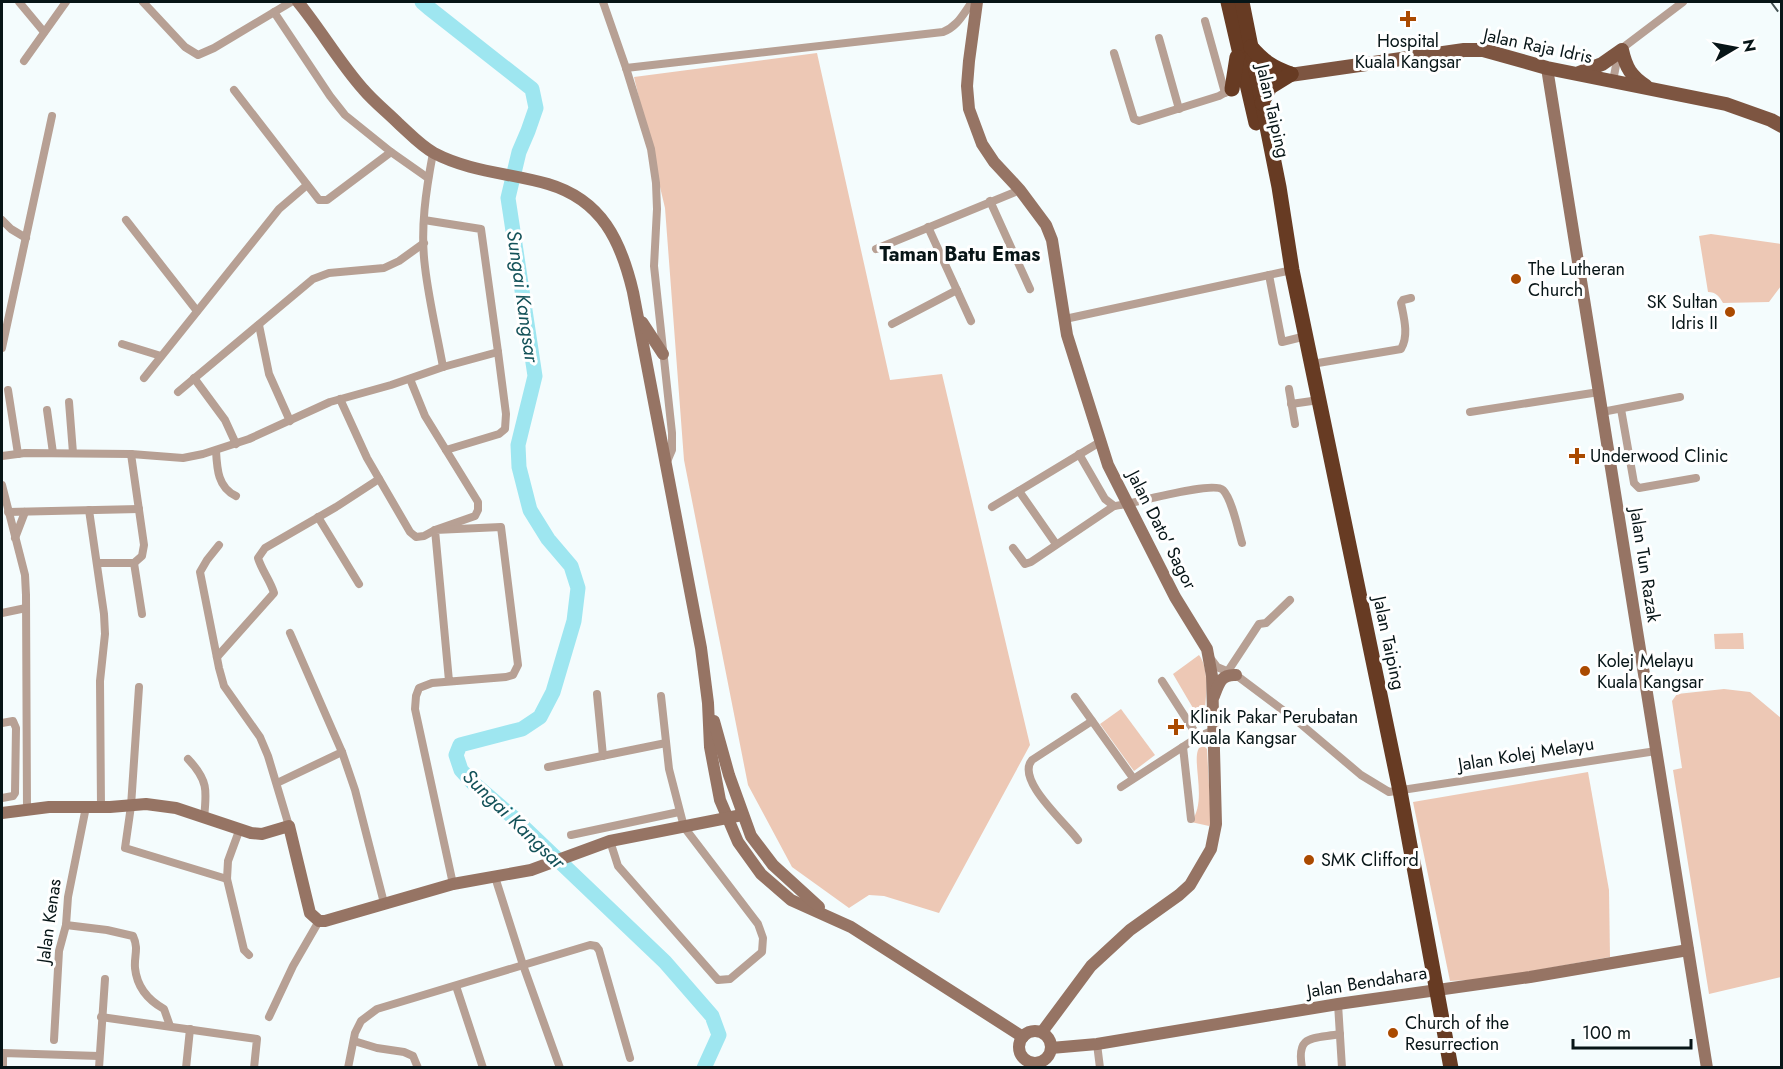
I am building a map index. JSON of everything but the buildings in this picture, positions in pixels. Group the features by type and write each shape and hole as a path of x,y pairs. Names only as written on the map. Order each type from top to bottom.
{"highway":[{"name":"Jalan Taiping","path":"1228,2 1244,45 1270,190 1284,226"},
{"name":"Jalan Taiping","path":"1242,2 1244,45"},
{"path":"1228,91 1244,45 1274,68 1292,74"},
{"path":"1262,103 1270,87 1292,74"},
{"name":"Jalan Taiping","path":"1252,80 1262,103 1279,187 1292,270 1400,791 1451,1068"}],"main road":[{"path":"298,2 363,89 412,136 434,153 478,170 548,184 584,202 600,216 622,253 638,316 701,648 708,703 710,747 720,800 738,842 761,874 791,900 851,927 1023,1037"},
{"name":"Jalan Dato' Sagor","path":"977,2 967,86 969,109 982,144 994,162 1037,210 1052,240 1067,335 1108,465 1175,597 1220,667 1213,699 1216,824 1211,849 1199,872 1179,895 1130,930 1091,966 1041,1032"},
{"name":"Jalan Raja Idris","path":"1252,80 1464,50 1483,51 1547,68 1726,104 1782,126"},
{"path":"1577,74 1602,64 1622,50 1625,65 1632,76 1650,88"},
{"name":"Jalan Tun Razak","path":"1547,68 1707,1068"},
{"path":"638,316 663,354"},
{"path":"1213,699 1223,677 1228,674 1220,667"},
{"path":"708,703 742,815 751,836 773,866 829,916"},
{"path":"2,813 49,807 146,804 176,808 239,831 262,834 289,826 310,913 319,921 453,884 531,870 610,841 742,815"},
{"name":"Jalan Bendahara","path":"1051,1048 1097,1044 1689,950"},
{"path":"1031,1031 1041,1032 1049,1038 1051,1048 1044,1060 1030,1065 1020,1051 1023,1037 1031,1031"}],"street":[{"path":"19,2 45,32"},
{"path":"24,61 66,2"},
{"path":"143,2 185,47 198,54 214,48 291,2"},
{"path":"603,2 651,149 656,183 654,266 673,441 666,464"},
{"path":"626,68 943,32 951,29 958,22 972,2"},
{"path":"1613,81 1618,55 1622,50 1683,2"},
{"path":"274,12 345,115 428,178"},
{"path":"1205,21 1228,91"},
{"path":"1159,38 1179,109"},
{"path":"1114,53 1134,119 1139,121 1179,109 1252,80"},
{"path":"234,90 319,200 327,200 391,152"},
{"path":"2,348 52,116"},
{"path":"434,153 428,178 424,219 425,267 444,367"},
{"path":"144,378 279,209 307,185"},
{"path":"876,249 1020,189"},
{"path":"990,201 1030,289"},
{"path":"424,219 481,229 506,414 505,429 500,434 446,450"},
{"path":"2,220 26,238"},
{"path":"126,220 197,311"},
{"path":"928,227 971,321"},
{"path":"178,392 312,279 329,273 384,268 399,261 424,243"},
{"path":"1065,319 1292,270"},
{"path":"1269,275 1282,342 1306,336"},
{"path":"892,324 957,290"},
{"path":"1312,364 1401,349 1405,343 1401,303 1411,298"},
{"path":"259,325 269,374 290,421"},
{"path":"122,344 161,357"},
{"path":"2,456 73,453 183,458 236,444 339,399 498,352"},
{"path":"194,378 225,420 236,444"},
{"path":"339,399 367,458 410,532 417,537 424,536 475,516 478,502 425,416 410,379"},
{"path":"1289,389 1295,424"},
{"path":"8,390 18,454"},
{"path":"1470,412 1599,392"},
{"path":"1602,412 1680,397"},
{"path":"1292,404 1319,400"},
{"path":"69,402 73,453"},
{"path":"1621,409 1636,487 1696,478"},
{"path":"46,410 53,453"},
{"path":"992,507 1100,442"},
{"path":"216,451 217,470 222,483 227,492 236,496"},
{"path":"97,563 134,563 142,556 144,545 131,454"},
{"path":"1079,454 1106,499 1114,506"},
{"path":"217,657 273,592 271,582 262,571 258,558 265,548 379,479"},
{"path":"2,485 25,575 27,810"},
{"path":"1013,548 1025,564 1114,506 1214,486 1223,489 1228,497 1242,543"},
{"path":"1019,491 1056,544"},
{"path":"8,512 139,509"},
{"path":"89,510 105,634 100,681 101,807"},
{"path":"15,539 25,512"},
{"path":"318,517 359,584"},
{"path":"435,530 501,527 518,665 513,675 506,678 449,681 432,683 419,688 415,709 453,884"},
{"path":"435,530 449,681"},
{"path":"219,545 200,572 217,657 225,686 260,737 277,783 289,826"},
{"path":"134,563 142,614"},
{"path":"1290,600 1266,623 1259,624 1220,667 1379,787 1389,792 1400,791"},
{"path":"2,613 26,609"},
{"path":"290,633 342,752 355,790 384,903"},
{"path":"1162,681 1198,736"},
{"path":"139,687 131,806 125,848 227,879"},
{"path":"597,694 603,756"},
{"path":"610,841 618,866 718,981 726,981 762,952 763,938 758,924 684,826 669,769 661,696"},
{"path":"1075,697 1133,778"},
{"path":"1078,840 1042,798 1027,771 1032,760 1092,721"},
{"path":"2,723 13,722 16,728 15,793 13,796 2,798"},
{"path":"1121,787 1198,736 1214,730"},
{"path":"548,767 666,743"},
{"path":"1183,747 1191,819"},
{"name":"Jalan Kolej Melayu","path":"1400,791 1656,751"},
{"path":"277,783 342,752"},
{"path":"188,759 198,769 204,780 207,792 204,818"},
{"name":"Jalan Kenas","path":"54,1040 59,951 66,925 68,897 86,807"},
{"path":"571,835 679,812"},
{"path":"239,831 228,861 227,879 244,950 249,955"},
{"path":"495,877 523,965 560,1068"},
{"path":"269,1017 293,966 319,921"},
{"path":"66,925 133,936 137,945 135,968 139,984 149,1000 164,1009 170,1026"},
{"path":"348,1068 361,1021 377,1009 578,947 596,946 630,1058"},
{"path":"99,1068 105,979"},
{"path":"456,986 483,1068"},
{"path":"1338,1004 1342,1068"},
{"path":"101,1017 257,1039 254,1068"},
{"path":"186,1068 190,1029"},
{"path":"1302,1068 1299,1052 1301,1045 1306,1041 1340,1034"},
{"path":"354,1041 377,1048 404,1052 413,1056 418,1068"},
{"path":"1097,1044 1100,1068"},
{"path":"3,1068 3,1053 99,1056"}],"shaded area":[{"path":"817,53 890,380 942,374 1030,745 939,913 884,896 869,895 849,908 792,867 748,785 684,460 665,208 634,77"},
{"path":"1711,234 1781,244 1781,286 1769,302 1723,303 1717,295 1708,292 1699,236"},
{"path":"1743,633 1744,649 1715,649 1714,634"},
{"path":"1199,655 1205,668 1206,685 1204,717 1200,720 1173,674"},
{"path":"1724,689 1750,692 1781,718 1781,977 1709,994 1673,770 1682,768 1672,701 1677,694"},
{"path":"1121,709 1155,755 1134,771 1100,724"},
{"path":"1204,746 1207,749 1211,822 1209,826 1191,822 1196,813 1199,793 1197,754 1199,748"},
{"path":"1588,772 1609,890 1610,957 1488,979 1450,981 1413,802"}],"waterway":[{"name":"Sungai Kangsar","path":"422,2 532,89 536,108 519,152 508,198 535,376 518,445 519,467 530,510 548,539 571,566 578,588 574,621 553,692 540,717 522,729 460,745 456,755 461,770 472,782 514,818 665,962 712,1016 719,1035 704,1068"}],"railway":[{"path":"1771,2 1782,17"}],"place":[{"name":"Hospital Kuala Kangsar","path":"1408,19"},
{"name":"The Lutheran Church","path":"1516,279"},
{"name":"SK Sultan Idris II","path":"1730,312"},
{"name":"Underwood Clinic","path":"1577,456"},
{"name":"Kolej Melayu Kuala Kangsar","path":"1585,671"},
{"name":"Klinik Pakar Perubatan Kuala Kangsar","path":"1176,727"},
{"name":"SMK Clifford","path":"1309,860"},
{"name":"Church of the Resurrection","path":"1393,1033"}],"district":[{"name":"Taman Batu Emas","path":"960,254"}]}
